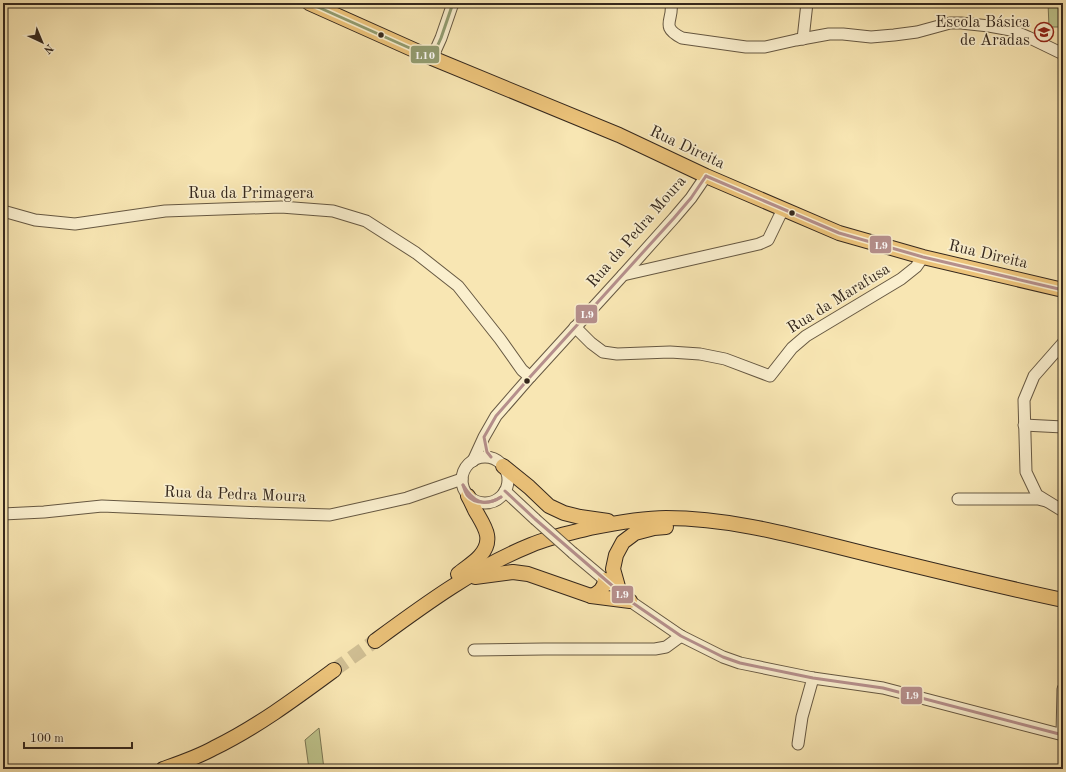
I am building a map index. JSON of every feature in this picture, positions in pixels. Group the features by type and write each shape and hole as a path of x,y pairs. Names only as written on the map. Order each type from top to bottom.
{"main road":[{"name":"Rua Direita","path":"309,3 432,58 619,135 706,176 839,233 923,258 1063,290"},
{"path":"504,466 549,506 564,513 580,517 620,522"},
{"path":"424,605 459,573 480,557 488,541 487,532 483,523 468,496"},
{"path":"375,640 465,578 497,560 531,545 571,533 620,522 664,518 725,522 776,532 1063,600"},
{"path":"465,578 513,572 528,574 592,596 625,598 613,569 616,555 623,542 635,533 654,528 725,522"},
{"path":"592,596 602,590 604,585 603,578 613,569"},
{"path":"163,769 214,749 261,721 334,670"}],"street":[{"path":"432,58 442,38 454,3"},
{"path":"671,3 672,11 669,21 673,34 682,38 746,47 765,47 828,34 870,37 894,35 917,32 950,23 961,23 1011,30 1063,54"},
{"path":"803,39 807,3"},
{"name":"Rua da Pedra Moura","path":"473,461 496,416 691,198 706,176"},
{"name":"Rua da Primagera","path":"3,211 35,220 75,224 165,211 281,207 333,211 366,221 416,253 458,286 522,370 530,377"},
{"path":"623,275 759,244 768,240 783,208"},
{"name":"Rua da Marafusa","path":"575,327 591,343 603,352 617,354 670,352 700,354 726,359 770,376 792,348 806,336 901,279 916,267 923,258"},
{"path":"1063,343 1034,376 1024,400 1026,472 1037,495 1063,511"},
{"path":"1024,425 1063,427"},
{"path":"484,437 487,452 491,458"},
{"path":"484,457 491,458 504,466 507,472 508,485 501,497 495,501 481,503 468,496 462,485 462,479 467,466 473,461 484,457"},
{"name":"Rua da Pedra Moura","path":"3,514 44,512 102,506 330,515 406,498 462,479"},
{"path":"505,491 625,598 681,636 716,654 740,663 813,678 883,688 1062,735 1063,689"},
{"path":"958,499 1038,499 1048,501"},
{"path":"474,650 655,649 666,647 681,636"},
{"path":"798,744 802,718 813,678"}],"green space":[{"path":"1048,3 1063,3 1063,27 1049,27"},
{"path":"319,728 324,769 309,769 305,740"}],"tunnel":[{"path":"334,670 375,641"}],"transit line":[{"name":"L10","path":"309,3 432,58 454,3"},
{"name":"L9","path":"706,176 839,233 923,257 1063,290"},
{"name":"L9","path":"491,457 487,452 484,437 496,416 674,218 691,198 706,176"},
{"name":"L9","path":"463,485 467,491 479,501 489,502 501,497"},
{"name":"L9","path":"463,485 467,495 474,501 488,502 501,497"},
{"name":"L9","path":"505,491 535,519 630,601 681,636 723,657 740,663 813,678 883,688 1063,735"}],"place":[{"name":"Escola Básica de Aradas","path":"1044,32"}]}
